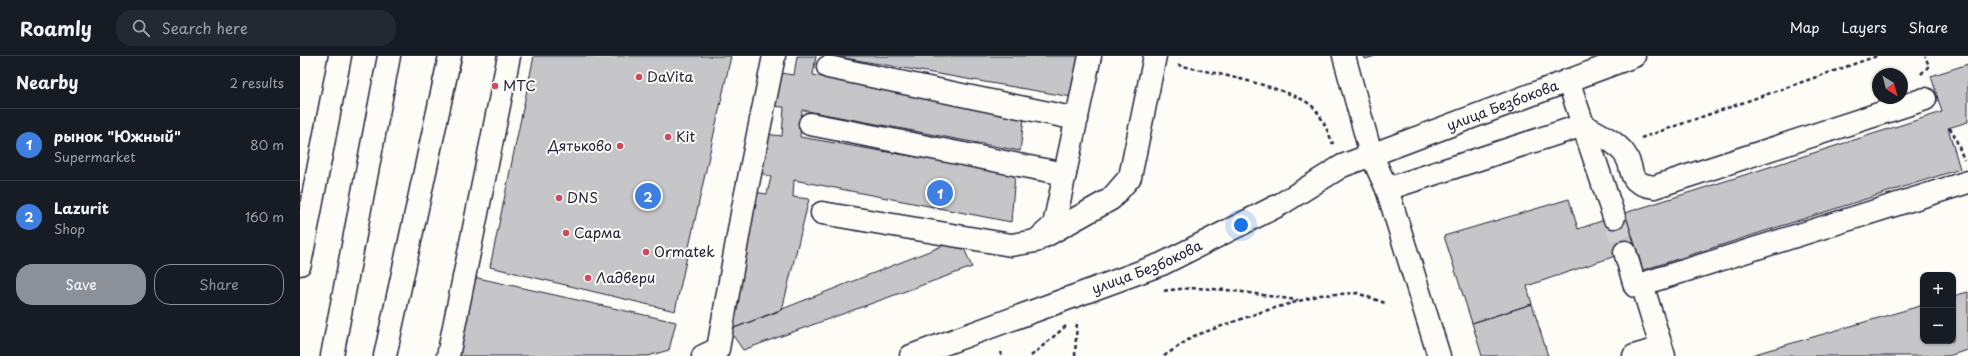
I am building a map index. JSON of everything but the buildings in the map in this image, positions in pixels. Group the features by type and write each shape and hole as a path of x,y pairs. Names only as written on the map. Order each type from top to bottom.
{"street":[{"path":"300,264 340,56"},
{"path":"332,356 389,56"},
{"path":"385,356 450,56"},
{"path":"448,356 509,56"},
{"path":"703,356 718,349 743,208 774,56"},
{"path":"1036,241 1054,225 1090,56"},
{"path":"1344,56 1371,154 1387,189 1439,356"},
{"name":"улица Безбокова","path":"911,356 1162,264 1281,204 1342,166 1634,56"},
{"path":"822,213 1011,245 1036,241 1111,199 1130,177 1155,58"},
{"path":"828,67 1077,120"},
{"path":"1568,80 1614,217"},
{"path":"1387,189 1583,125 1610,140 1625,153 1634,179 1644,185 1654,187 1925,99"},
{"path":"810,124 1065,174"},
{"path":"1625,252 1635,286 1967,173"},
{"path":"1634,356 1663,352 1642,284"}],"path":[{"path":"1618,147 1877,56"},
{"path":"1925,56 1928,66"},
{"path":"1155,58 1283,91 1300,97 1314,108 1324,124 1333,145"},
{"path":"1949,128 1953,132 1967,173"},
{"path":"1158,293 1166,290 1201,289 1248,292 1268,297 1301,301"},
{"path":"1164,356 1194,336 1320,295 1357,293 1385,303"},
{"path":"1075,356 1078,318"},
{"path":"1031,356 1067,325"}],"tunnel":[{"path":"1614,217 1625,252"}],"place":[{"name":"DaVita","path":"639,77"},
{"name":"МТС","path":"495,86"},
{"name":"Kit","path":"668,137"},
{"name":"Дятьково","path":"620,146"},
{"name":"рынок \"Южный\"","path":"940,193"},
{"name":"Lazurit","path":"648,196"},
{"name":"DNS","path":"559,198"},
{"name":"Сарма","path":"566,233"},
{"name":"Ormatek","path":"646,252"},
{"name":"Ладвери","path":"588,278"}]}
